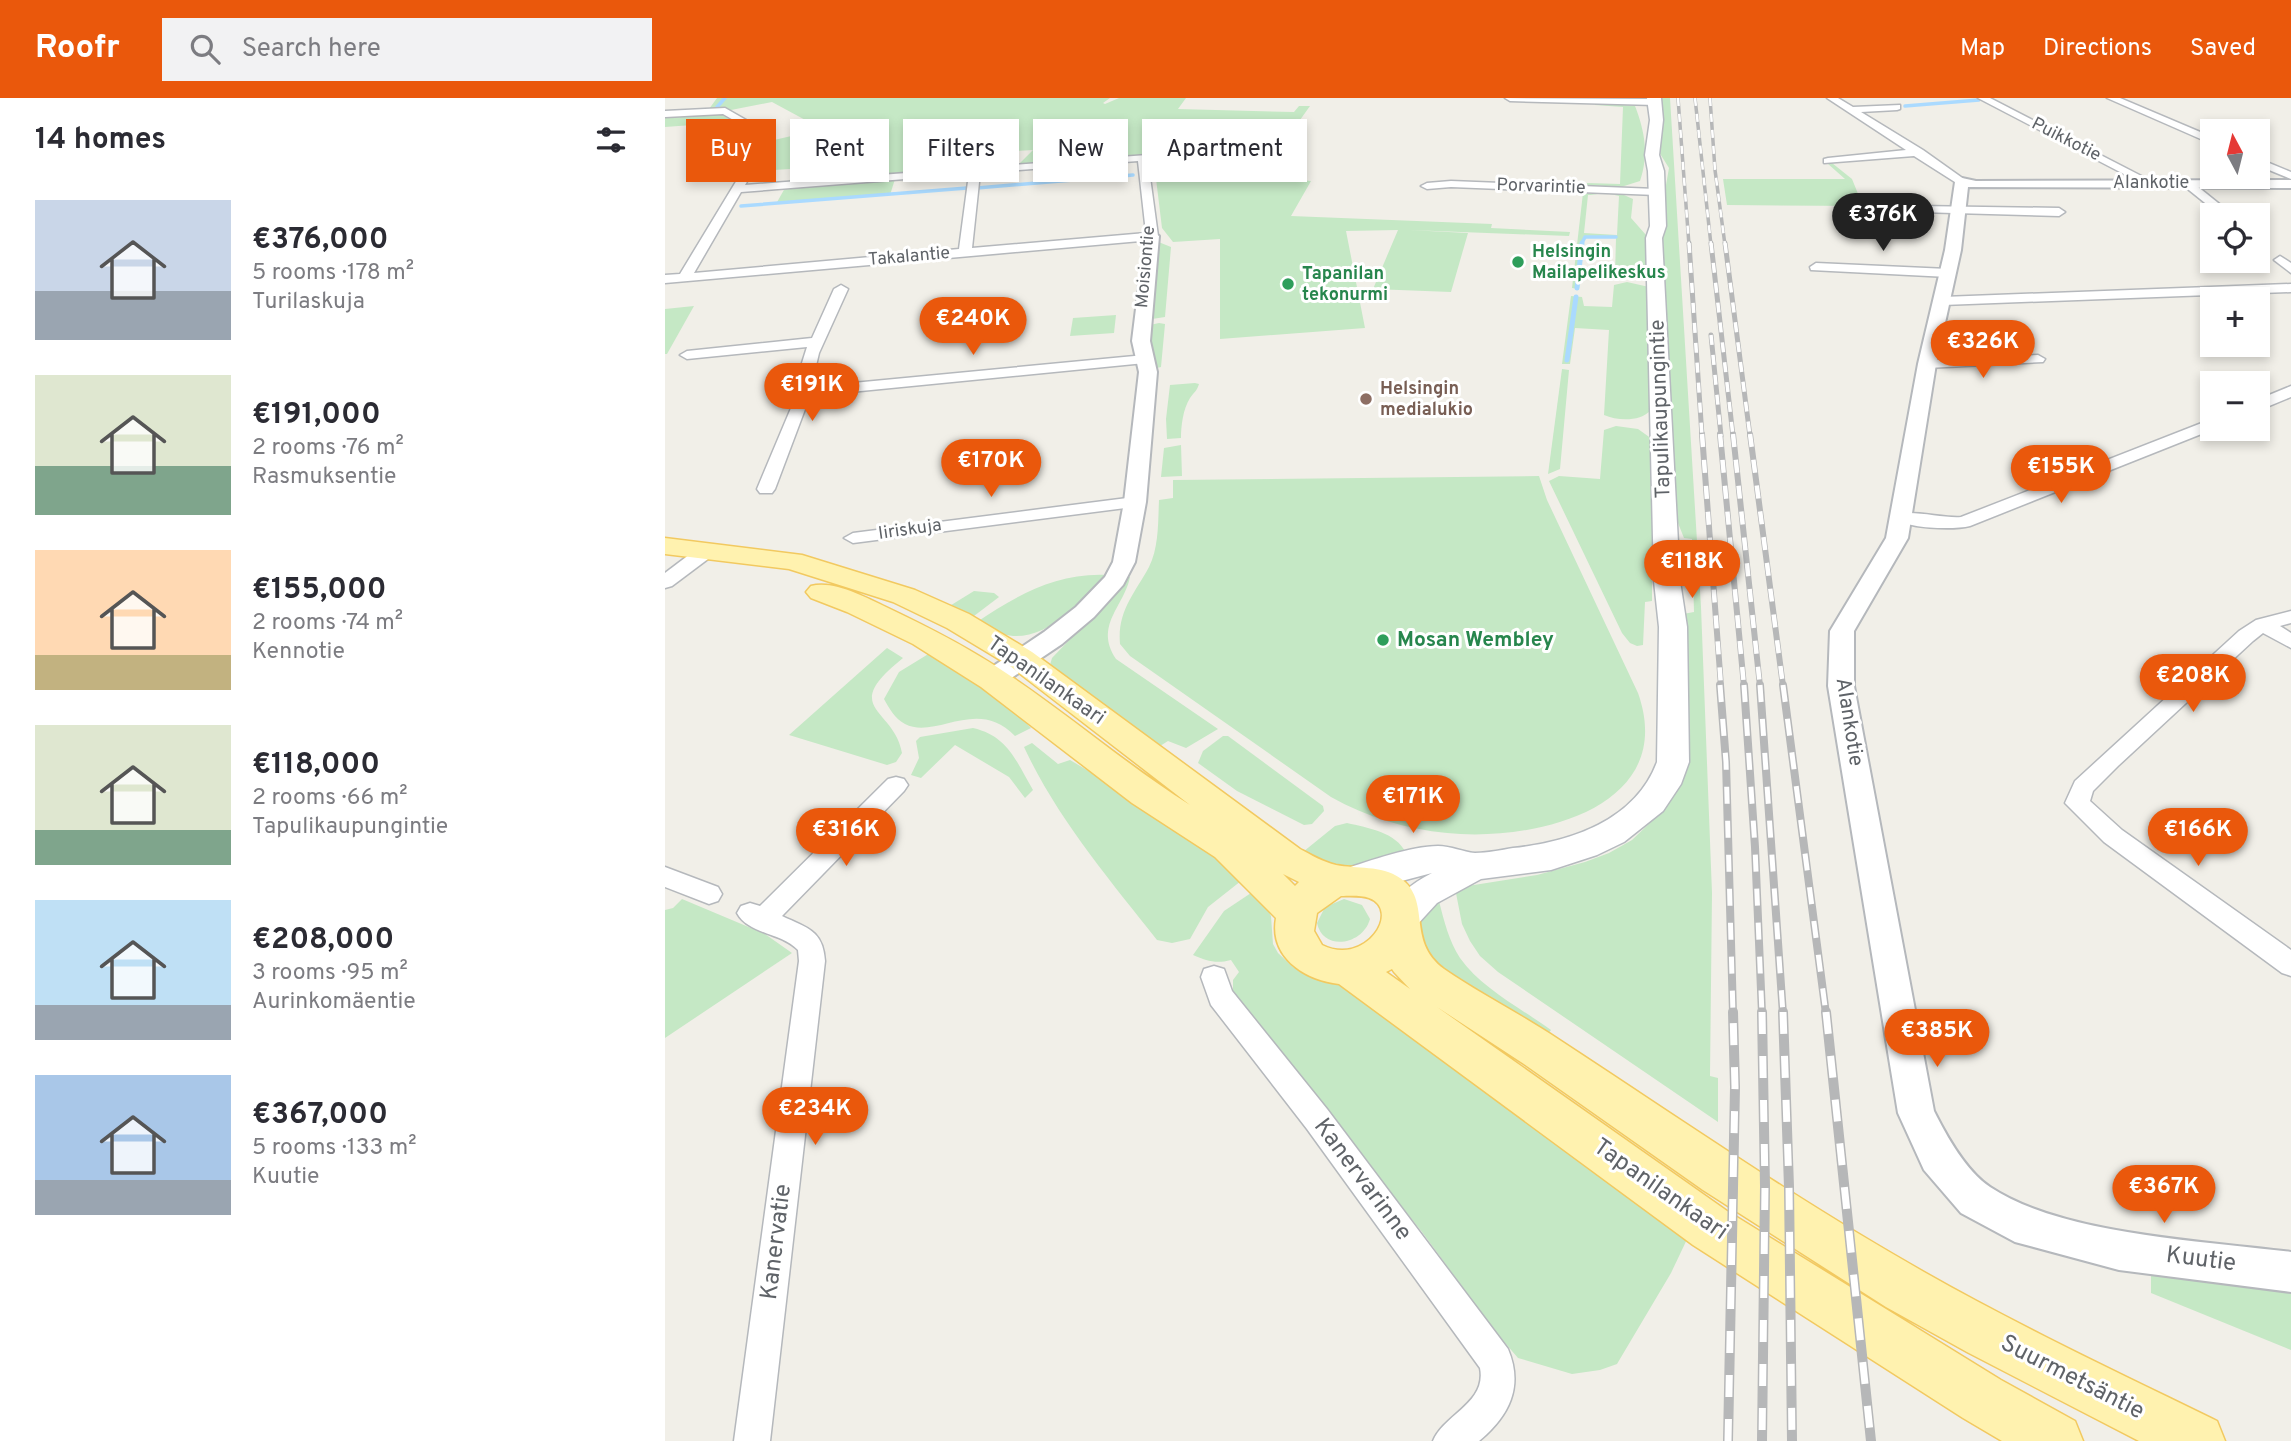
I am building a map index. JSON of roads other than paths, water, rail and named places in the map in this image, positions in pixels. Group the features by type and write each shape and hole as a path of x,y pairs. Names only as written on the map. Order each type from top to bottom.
{"main road":[{"name":"Tapulikaupungintie","path":"1347,880 1439,859 1475,866 1551,857 1585,846 1612,833 1651,803 1665,784 1673,762 1673,627 1667,580 1654,238 1658,226 1647,172 1653,165 1653,134 1647,125 1649,100"},
{"name":"Tapanilankaari","path":"665,546 792,561 904,596 965,626 1021,659 1287,859 1308,871 1347,880"},
{"name":"Tapanilankaari","path":"713,553 738,566 858,605 934,644 992,679 1146,794 1228,848 1284,900 1295,914"},
{"name":"Tapulikaupungintie","path":"1401,925 1425,893 1475,866"},
{"path":"1347,880 1375,883 1389,892 1396,900 1401,925 1390,949 1371,962 1347,968 1328,966 1313,960 1300,948 1293,931 1295,914 1305,899 1322,886 1347,880"},
{"name":"Suurmetsäntie","path":"1401,925 1408,960 1428,980 1539,1050 1720,1174 1904,1289 1986,1334 2197,1441"},
{"name":"Tapanilankaari","path":"1347,968 1710,1228 1982,1399 2055,1441"}],"street":[{"path":"1510,98 1649,100"},
{"path":"1832,98 1962,182"},
{"name":"Puikkotie","path":"1983,98 2149,184"},
{"path":"2112,98 2200,136"},
{"path":"1851,110 1897,107"},
{"path":"665,114 725,111 769,136 684,278"},
{"path":"1828,161 1919,152"},
{"name":"Moisiontie","path":"992,679 1085,612 1115,580 1124,562 1135,502 1148,372 1142,323 1152,236 1143,157 1019,167"},
{"path":"2270,167 2291,165"},
{"path":"2270,167 2291,176"},
{"name":"Moisiontie","path":"736,190 903,176"},
{"path":"965,253 974,182"},
{"name":"Alankotie","path":"2029,1228 1975,1200 1937,1157 1916,1113 1841,686 1842,631 1897,538 1927,364 1943,301 1964,185 1962,182 1976,185 2291,184"},
{"name":"Porvarintie","path":"1427,186 1451,184 1649,192"},
{"path":"2188,184 2212,203"},
{"path":"1851,208 2059,212"},
{"name":"Takalantie","path":"665,279 1152,236"},
{"path":"2280,260 2291,269"},
{"path":"1816,267 1948,273"},
{"path":"1943,301 2291,288"},
{"path":"765,489 805,392 804,379 817,342 841,289"},
{"path":"687,355 817,342"},
{"path":"805,392 1145,359"},
{"path":"1927,364 2038,359"},
{"path":"2270,400 2291,391"},
{"path":"1902,517 1948,523 1964,522 2200,429"},
{"name":"Iiriskuja","path":"853,538 1135,502"},
{"path":"665,582 713,553"},
{"path":"2291,617 2263,624 2246,636 2110,760 2083,787 2077,803 2102,827 2291,965"},
{"path":"2263,624 2291,642"},
{"name":"Kanervatie","path":"752,1441 812,961 811,946 802,937 756,916 875,808 895,785"},
{"path":"665,877 709,894"},
{"name":"Kanervarinne","path":"1214,977 1221,997 1325,1130 1496,1361 1500,1372 1499,1387 1485,1414 1451,1441"},
{"name":"Kuutie","path":"2029,1228 2119,1250 2291,1272"}],"waterway":[{"path":"717,107 725,98"},
{"path":"1905,106 1979,100"},
{"path":"977,188 1133,175"},
{"path":"741,206 967,188"},
{"path":"1582,243 1585,237 1616,237"},
{"path":"1577,288 1582,243"},
{"path":"1567,360 1576,297"}],"railway":[{"path":"1678,98 1689,245"},
{"path":"1695,98 1711,245"},
{"path":"1710,98 1715,170 1725,245"},
{"path":"1689,243 1702,436"},
{"path":"1711,243 1733,436"},
{"path":"1725,243 1750,436"},
{"path":"1711,335 1721,436"},
{"path":"1702,434 1721,686"},
{"path":"1720,434 1744,686"},
{"path":"1733,434 1760,686"},
{"path":"1750,434 1783,686"},
{"path":"1720,685 1726,762 1733,1014"},
{"path":"1744,685 1755,847 1762,1014"},
{"path":"1760,685 1783,1014"},
{"path":"1783,685 1826,1014"},
{"path":"1728,1441 1735,1087 1733,1012"},
{"path":"1762,1012 1765,1186 1762,1441"},
{"path":"1783,1012 1789,1187 1792,1441"},
{"path":"1826,1012 1871,1441"}],"place":[{"name":"Helsingin Mailapelikeskus","path":"1518,262"},
{"name":"Tapanilan tekonurmi","path":"1288,284"},
{"name":"Helsingin medialukio","path":"1366,399"},
{"name":"Mosan Wembley","path":"1383,640"}]}
